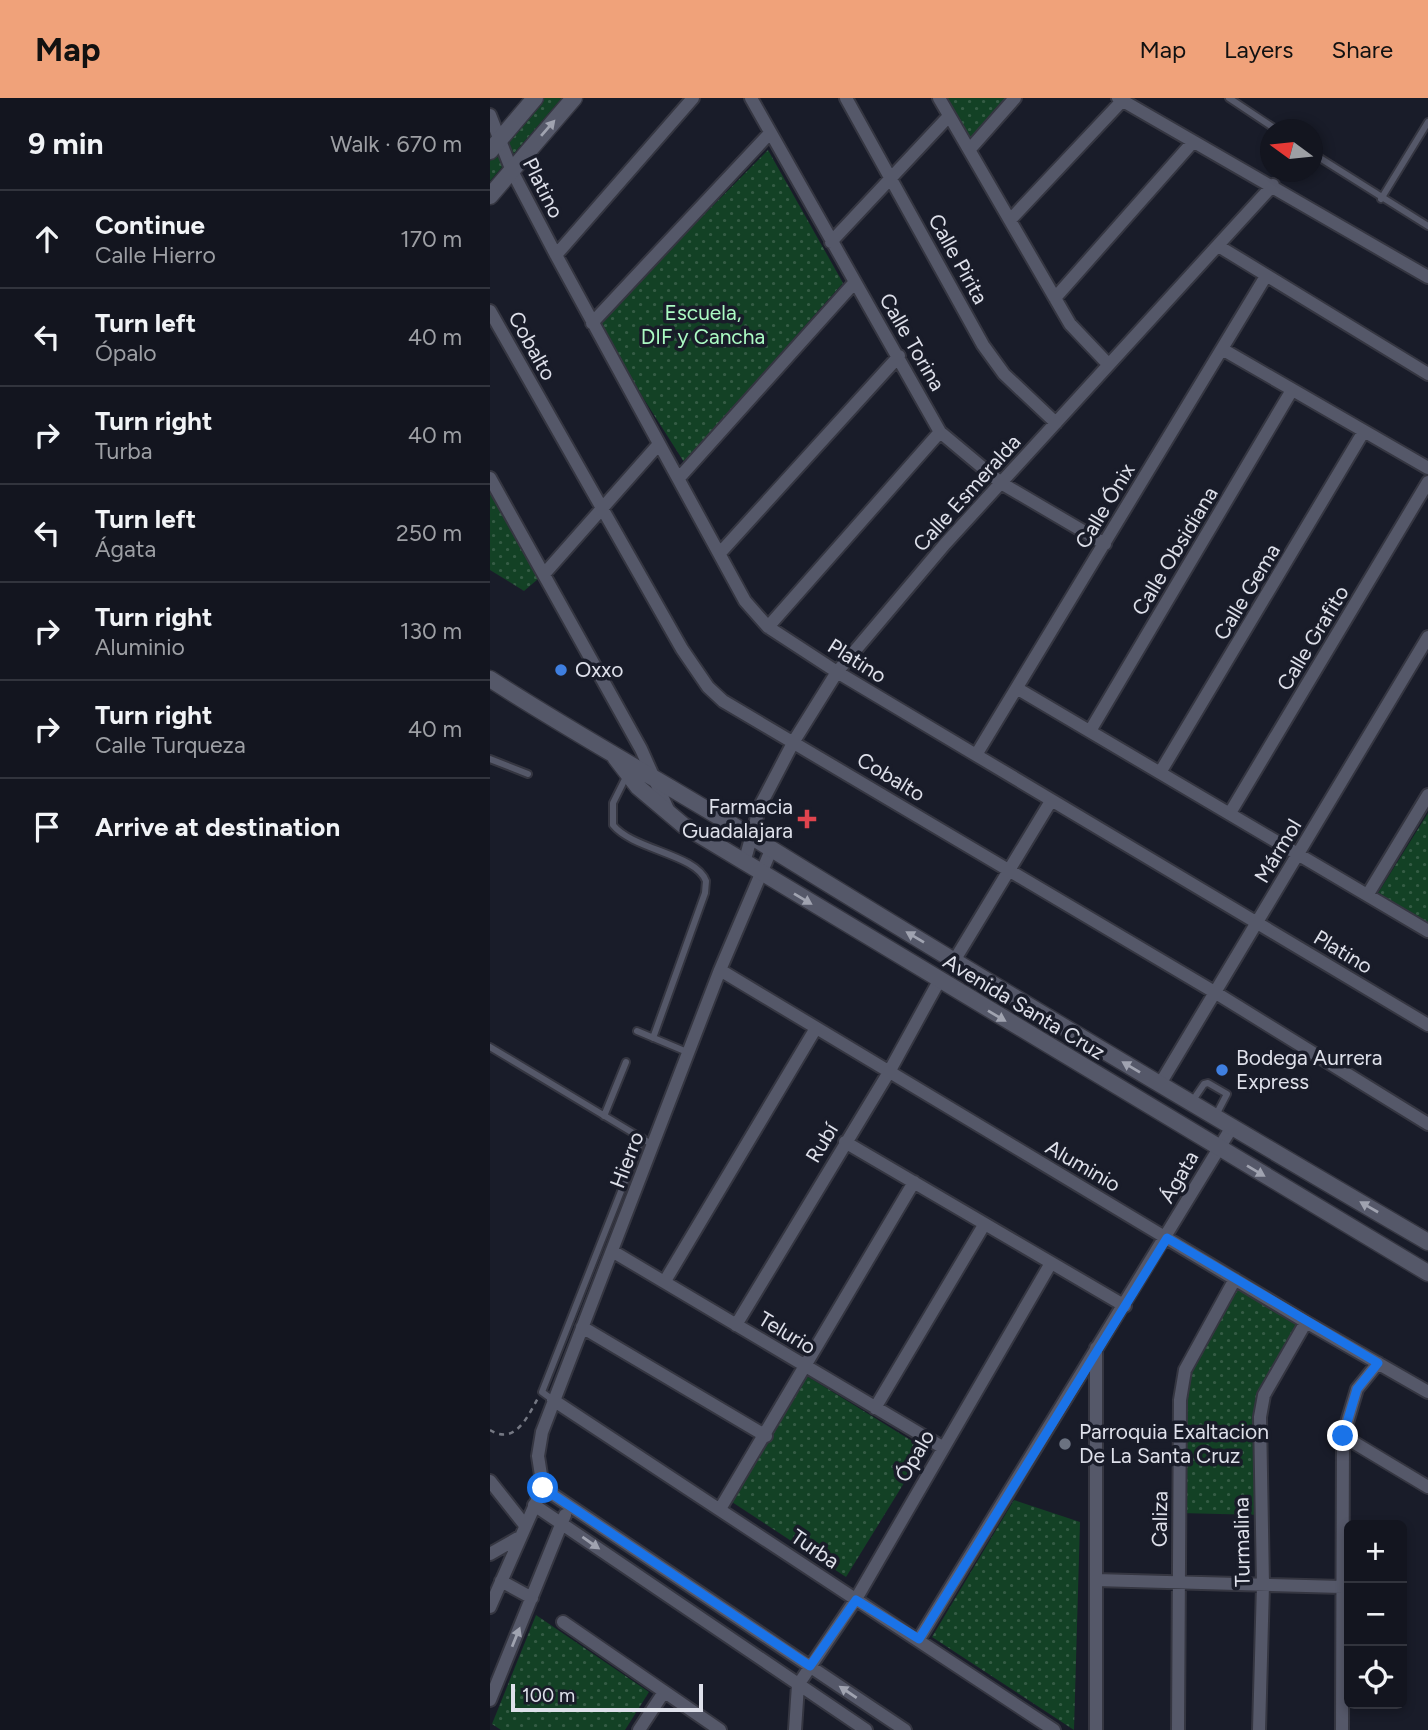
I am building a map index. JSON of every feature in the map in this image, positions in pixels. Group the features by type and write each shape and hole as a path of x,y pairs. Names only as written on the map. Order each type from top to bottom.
{"street":[{"path":"495,146 535,98"},
{"path":"490,196 574,98"},
{"path":"556,255 692,98"},
{"name":"Calle Torina","path":"751,98 940,432 1001,482 1105,544"},
{"name":"Calle Pirita","path":"846,98 983,345 1003,374 1056,423"},
{"path":"939,98 1070,324 1108,364"},
{"path":"970,149 1015,98"},
{"path":"1010,220 1120,99 1428,277"},
{"name":"Platino","path":"490,115 495,146 512,171 592,323 746,601 768,627 837,672 1428,1025"},
{"path":"831,242 950,116"},
{"path":"592,323 770,133"},
{"path":"1055,298 1192,143"},
{"name":"Calle Esmeralda","path":"744,863 760,806 794,741 837,672 1001,482 1108,364 1220,247 1273,186"},
{"path":"1220,247 1428,374"},
{"name":"Calle Ónix","path":"976,755 1266,276"},
{"path":"678,478 855,282"},
{"name":"Cobalto","path":"490,311 682,649 708,687 723,701 1216,993 1428,1124"},
{"path":"1222,349 1428,468"},
{"path":"720,553 899,356"},
{"name":"Calle Obsidiana","path":"1090,731 1292,390"},
{"name":"Calle Gema","path":"1161,771 1364,431"},
{"path":"768,627 940,432"},
{"path":"545,573 659,444"},
{"path":"490,478 545,573 634,763"},
{"name":"Calle Grafito","path":"1230,813 1428,482"},
{"name":"Mármol","path":"1160,1084 1428,637"},
{"name":"Avenida Santa Cruz","path":"490,679 615,757 634,763 657,780 954,961 1428,1242"},
{"path":"1018,689 1428,931"},
{"name":"Avenida Santa Cruz","path":"634,763 671,815 761,874 1428,1273"},
{"path":"657,780 671,815"},
{"path":"1368,894 1428,795"},
{"path":"954,961 1051,801"},
{"name":"Hierro","path":"543,1488 538,1445 553,1401 612,1251 648,1142 689,1053 720,970 771,850"},
{"name":"Aluminio","path":"720,970 1306,1322 1428,1392"},
{"name":"Rubí","path":"736,1325 889,1072 939,981"},
{"path":"665,1281 816,1028"},
{"name":"Ágata","path":"919,1639 1096,1348 1167,1238 1232,1127"},
{"path":"845,1142 1125,1306"},
{"path":"720,1509 766,1436 914,1182"},
{"path":"875,1408 984,1225"},
{"name":"Telurio","path":"612,1251 942,1447"},
{"name":"Ópalo","path":"798,1685 856,1600 942,1447 1051,1263"},
{"name":"Caliza","path":"1178,1730 1180,1400 1185,1370 1235,1279"},
{"name":"Turmalina","path":"1259,1730 1263,1584 1260,1417 1264,1395 1306,1322"},
{"path":"582,1327 766,1436"},
{"path":"1096,1348 1096,1730"},
{"path":"1342,1730 1343,1436 1357,1389 1378,1363"},
{"name":"Turba","path":"553,1401 1054,1730"},
{"path":"1343,1436 1428,1487"},
{"path":"490,1481 524,1524"},
{"path":"490,1607 524,1524 543,1488 905,1730"},
{"path":"534,1505 866,1730"},
{"path":"490,1700 568,1507"},
{"path":"490,1554 518,1538"},
{"path":"1096,1580 1342,1587"},
{"path":"501,1581 532,1598"},
{"path":"563,1622 720,1730"},
{"path":"795,1730 798,1685"},
{"path":"639,1730 664,1692"}],"lane":[{"path":"1229,98 1260,119"},
{"path":"1381,199 1428,122"},
{"path":"1323,160 1428,226"},
{"path":"490,759 528,774"},
{"path":"634,763 613,803 613,825 626,836 695,867 706,881 705,893 653,1038"},
{"path":"638,1031 689,1053"},
{"path":"490,1047 648,1142 542,1392 553,1401"},
{"path":"604,1116 626,1062"},
{"path":"1191,1103 1206,1083 1224,1092 1226,1097 1214,1117"}],"path":[{"path":"490,1430 507,1434 519,1428 542,1392"}],"green space":[{"path":"543,98 562,98 490,181 490,161"},
{"path":"940,98 1015,98 970,149"},
{"name":"Escuela, DIF y Cancha","path":"768,150 843,283 684,462 596,324"},
{"path":"490,478 545,573 524,591 490,570"},
{"path":"1428,813 1428,923 1378,893"},
{"path":"1235,1279 1306,1322 1264,1395 1261,1515 1179,1513 1185,1370"},
{"path":"807,1376 925,1449 846,1577 732,1502"},
{"path":"1014,1500 1080,1522 1074,1730 932,1637"},
{"path":"536,1615 649,1692 625,1730 501,1730 492,1724"}],"place":[{"name":"Oxxo","path":"561,670"},
{"name":"Farmacia Guadalajara","path":"807,819"},
{"name":"Bodega Aurrera Express","path":"1222,1070"},
{"name":"Parroquia Exaltacion De La Santa Cruz","path":"1065,1444"}],"route":[{"path":"543,1488 810,1666 856,1600 919,1639 1096,1348 1167,1238 1378,1363 1357,1389 1343,1436"}]}
